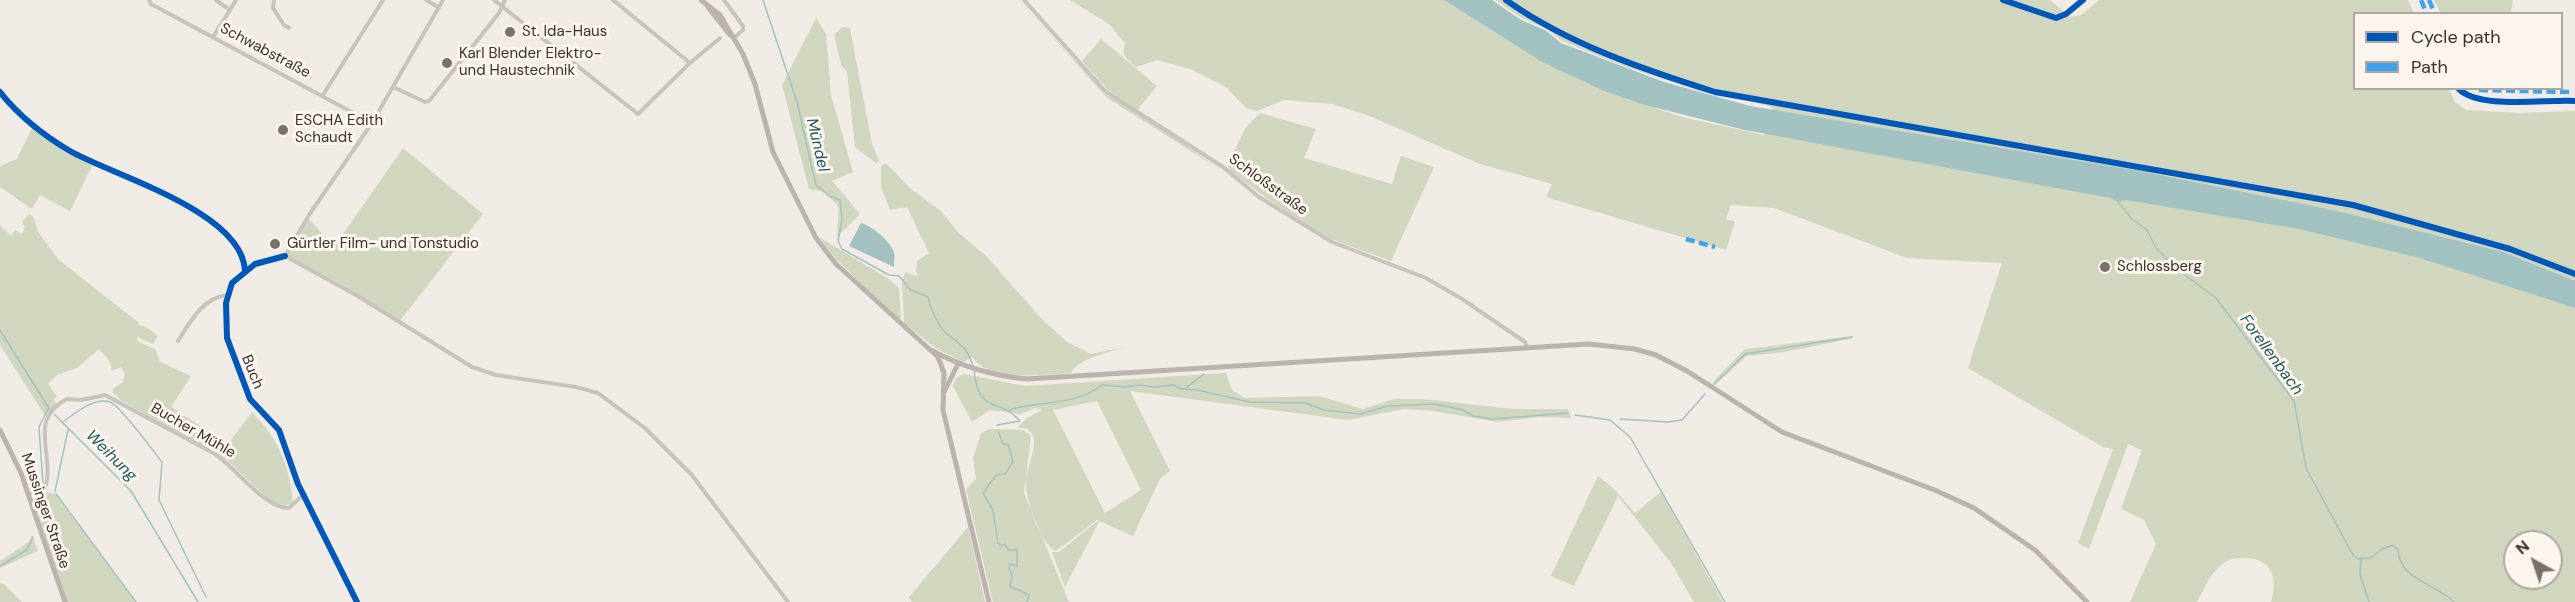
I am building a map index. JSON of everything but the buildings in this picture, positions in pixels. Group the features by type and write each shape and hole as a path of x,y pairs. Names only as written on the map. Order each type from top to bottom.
{"main road":[{"path":"701,0 720,15 734,38 755,84 773,152 816,238 836,264 938,357 944,374 943,394 950,439 989,602"},
{"path":"929,349 958,364 981,371 1028,379 1527,347 1612,345 1635,349 1671,362 1782,432 1974,508 2035,550 2087,602"},
{"path":"944,374 958,364"},
{"path":"943,394 958,364"},
{"name":"Mussinger Straße","path":"0,430 21,473 65,602"}],"street":[{"name":"Schwabstraße","path":"149,0 151,4 372,123"},
{"path":"216,0 230,10"},
{"path":"213,37 236,0"},
{"path":"274,0 273,8 284,25 289,28"},
{"path":"323,95 382,0"},
{"path":"426,0 438,7"},
{"path":"285,256 309,215 372,123 443,0"},
{"path":"494,0 638,114 690,63 720,38"},
{"path":"393,87 425,102 429,100 503,7 505,0"},
{"path":"613,0 690,63"},
{"path":"724,0 743,26 743,30 734,38"},
{"name":"Schloßstraße","path":"1024,0 1105,91 1132,110 1223,167 1259,197 1316,234 1426,278 1462,299 1524,342 1527,347"},
{"path":"178,341 200,309 210,301 227,295 232,283 245,270 263,261 285,256 356,295 472,367 496,375 576,387 598,393 646,429 691,474 788,602"},
{"name":"Buch","path":"227,295 227,338 243,385 250,399 279,430 303,495"},
{"name":"Bucher Mühle","path":"28,494 45,488 48,479 44,432 49,416 67,399 81,400 105,394 222,459 271,504 290,508 303,495"},
{"path":"303,495 357,602"}],"green space":[{"path":"1019,0 1105,94 1159,126 1217,168 1106,97"},
{"path":"1070,0 1444,0 1542,62 1605,91 1682,117 1764,135 1772,107 1666,80 1627,67 1562,41 1547,29 1522,18 1495,0 2050,0 2070,17 2081,15 2099,0 2408,0 2414,12 2353,12 2353,90 2449,90 2455,102 2466,110 2518,113 2575,111 2575,602 2271,602 2274,586 2268,567 2255,559 2237,558 2219,566 2197,602 2130,602 2156,544 2144,520 2121,509 2142,450 2128,444 2089,549 2078,543 2113,449 2103,447 1968,368 2002,263 1907,258 1774,208 1731,205 1726,219 1735,221 1726,250 1546,197 1552,184 1480,164 1367,115 1332,104 1284,100 1257,111 1246,108 1226,87 1190,69 1157,60 1136,67 1125,56 1125,43 1109,24"},
{"path":"2434,0 2513,0 2511,12 2440,12"},
{"path":"816,18 826,34 831,95 853,172 832,181 860,214 837,237 839,207 825,192 809,189 782,85"},
{"path":"842,27 850,28 872,144 879,161 876,163 855,147 847,72 841,65 834,35"},
{"path":"1101,39 1157,86 1137,110 1108,90 1082,61"},
{"path":"1260,113 1316,129 1304,158 1392,184 1401,156 1434,167 1391,261 1331,239 1273,203 1229,170 1228,164 1246,127"},
{"path":"32,128 93,164 70,211 40,195 32,209 0,187 0,166 17,159"},
{"path":"403,148 483,214 399,322 346,287 287,256 308,218 334,247"},
{"path":"886,163 911,189 941,211 958,232 987,257 1042,319 1067,342 1091,354 1124,347 1080,363 1071,373 1032,375 1004,374 980,365 972,357 964,362 937,349 904,323 902,281 905,272 919,277 916,272 917,261 929,253 907,207 890,210 881,187 881,166"},
{"path":"29,214 34,218 38,232 58,259 139,323 138,325 146,327 158,336 153,344 137,337 137,341 156,350 160,362 191,376 171,407 228,444 252,412 269,432 286,465 293,503 282,507 269,500 227,460 122,401 113,393 113,389 123,382 125,374 121,367 112,371 110,362 99,349 77,368 57,375 48,384 57,396 53,400 57,404 46,417 0,345 0,225 11,236 15,230 22,234 25,227 22,222"},
{"path":"819,237 889,279 899,288 901,317 899,320 836,259"},
{"path":"1853,336 1849,339 1785,352 1747,356 1715,385 1713,382 1745,349"},
{"path":"1226,373 1232,390 1245,398 1319,396 1363,409 1394,399 1423,399 1513,409 1568,409 1571,418 1540,417 1497,422 1433,411 1404,409 1348,420 1130,391 1170,471 1160,479 1133,536 1097,520 1056,551 1044,539 1027,496 1026,478 1033,451 1033,436 1024,428 1017,428 1027,418 1042,410 1035,408 1021,414 990,410 972,422 953,386 956,378 964,374 1025,386","holes":["1097,401 1141,490 1105,513 1053,410"]},
{"path":"990,429 1023,430 1031,435 1024,493 1069,602 993,602 966,489 976,479 973,458 981,433"},
{"path":"1598,476 1613,488 1635,513 1661,492 1723,602 1694,602 1671,563 1618,496 1574,586 1551,576"},
{"path":"42,491 55,494 135,602 67,602 34,502 36,495"},
{"path":"1099,522 1065,587 1052,552 1059,552"},
{"path":"968,527 985,602 912,602 909,597"},
{"path":"32,535 38,551 0,568 0,561 29,542"},
{"path":"0,583 4,584 22,602 0,602"}],"water":[{"path":"1444,0 1492,0 1521,20 1545,30 1561,43 1664,82 1750,106 2145,172 2337,211 2503,252 2575,281 2575,308 2420,258 2299,229 2126,200 2118,202 2110,198 1745,130 1645,105 1604,91 1542,62"},
{"path":"861,223 889,243 894,252 894,267 849,246"}],"waterway":[{"name":"Mündel","path":"763,0 797,102 816,185 829,196 840,200 842,220 838,241 842,249 889,275 899,276 911,290 928,297 941,327 966,350 973,366"},
{"name":"Forellenbach","path":"2118,202 2131,218 2147,230 2156,248 2177,269 2216,298 2294,401 2306,468 2353,555 2358,559 2371,558 2382,549 2393,545 2398,549 2400,560 2411,575 2454,602"},
{"name":"Weihung","path":"0,330 50,410"},
{"path":"1714,384 1745,354 1852,337"},
{"name":"Mündel","path":"974,370 980,394 985,400 1004,409 1020,421 997,425"},
{"path":"1186,388 1204,374"},
{"path":"1009,410 1080,397 1102,385 1124,387 1174,385 1181,389 1197,390 1250,402 1306,403 1324,410 1360,414 1388,406 1435,404 1463,410 1473,416 1492,419 1568,413"},
{"path":"1620,419 1668,422 1682,420 1705,394"},
{"path":"64,421 86,406 104,401 110,402 121,411 136,429 162,462 159,500 206,597"},
{"path":"43,484 39,427 48,409"},
{"name":"Weihung","path":"54,414 131,491 198,602"},
{"path":"1575,415 1610,420 1630,437 1725,602"},
{"path":"55,491 68,430"},
{"name":"Mündel","path":"998,431 1003,444 1008,444 1013,462 1005,474 996,475 983,493 993,510 998,543 1002,546 1005,544 1009,550 1017,550 1017,566 1010,564 1009,568 1012,576 1010,586 1029,595 1027,602"},
{"path":"40,510 43,492"},
{"path":"56,494 136,602"},
{"path":"0,566 27,550 33,537"},
{"path":"2361,560 2360,574 2369,602"}],"marked path":[{"path":"2421,0 2426,12"},
{"path":"2429,0 2434,12"},
{"path":"2479,90 2569,92"},
{"path":"1686,239 1715,247"}],"cycle path":[{"path":"1506,0 1555,30 1606,54 1715,92 2353,205 2510,249 2575,274"},
{"path":"2003,0 2056,18 2066,14 2083,0"},
{"path":"2461,90 2467,95 2496,101 2575,101"},
{"path":"0,92 32,124 70,151 144,184 199,213 222,230 238,249 245,270"},
{"path":"285,256 255,264 232,283 226,303 227,338 250,399 279,430 298,484 357,602"}],"place":[{"name":"St. Ida-Haus","path":"510,32"},
{"name":"Karl Blender Elektro- und Haustechnik","path":"447,63"},
{"name":"ESCHA Edith Schaudt","path":"283,130"},
{"name":"Gürtler Film- und Tonstudio","path":"275,244"},
{"name":"Schlossberg","path":"2105,267"}]}
